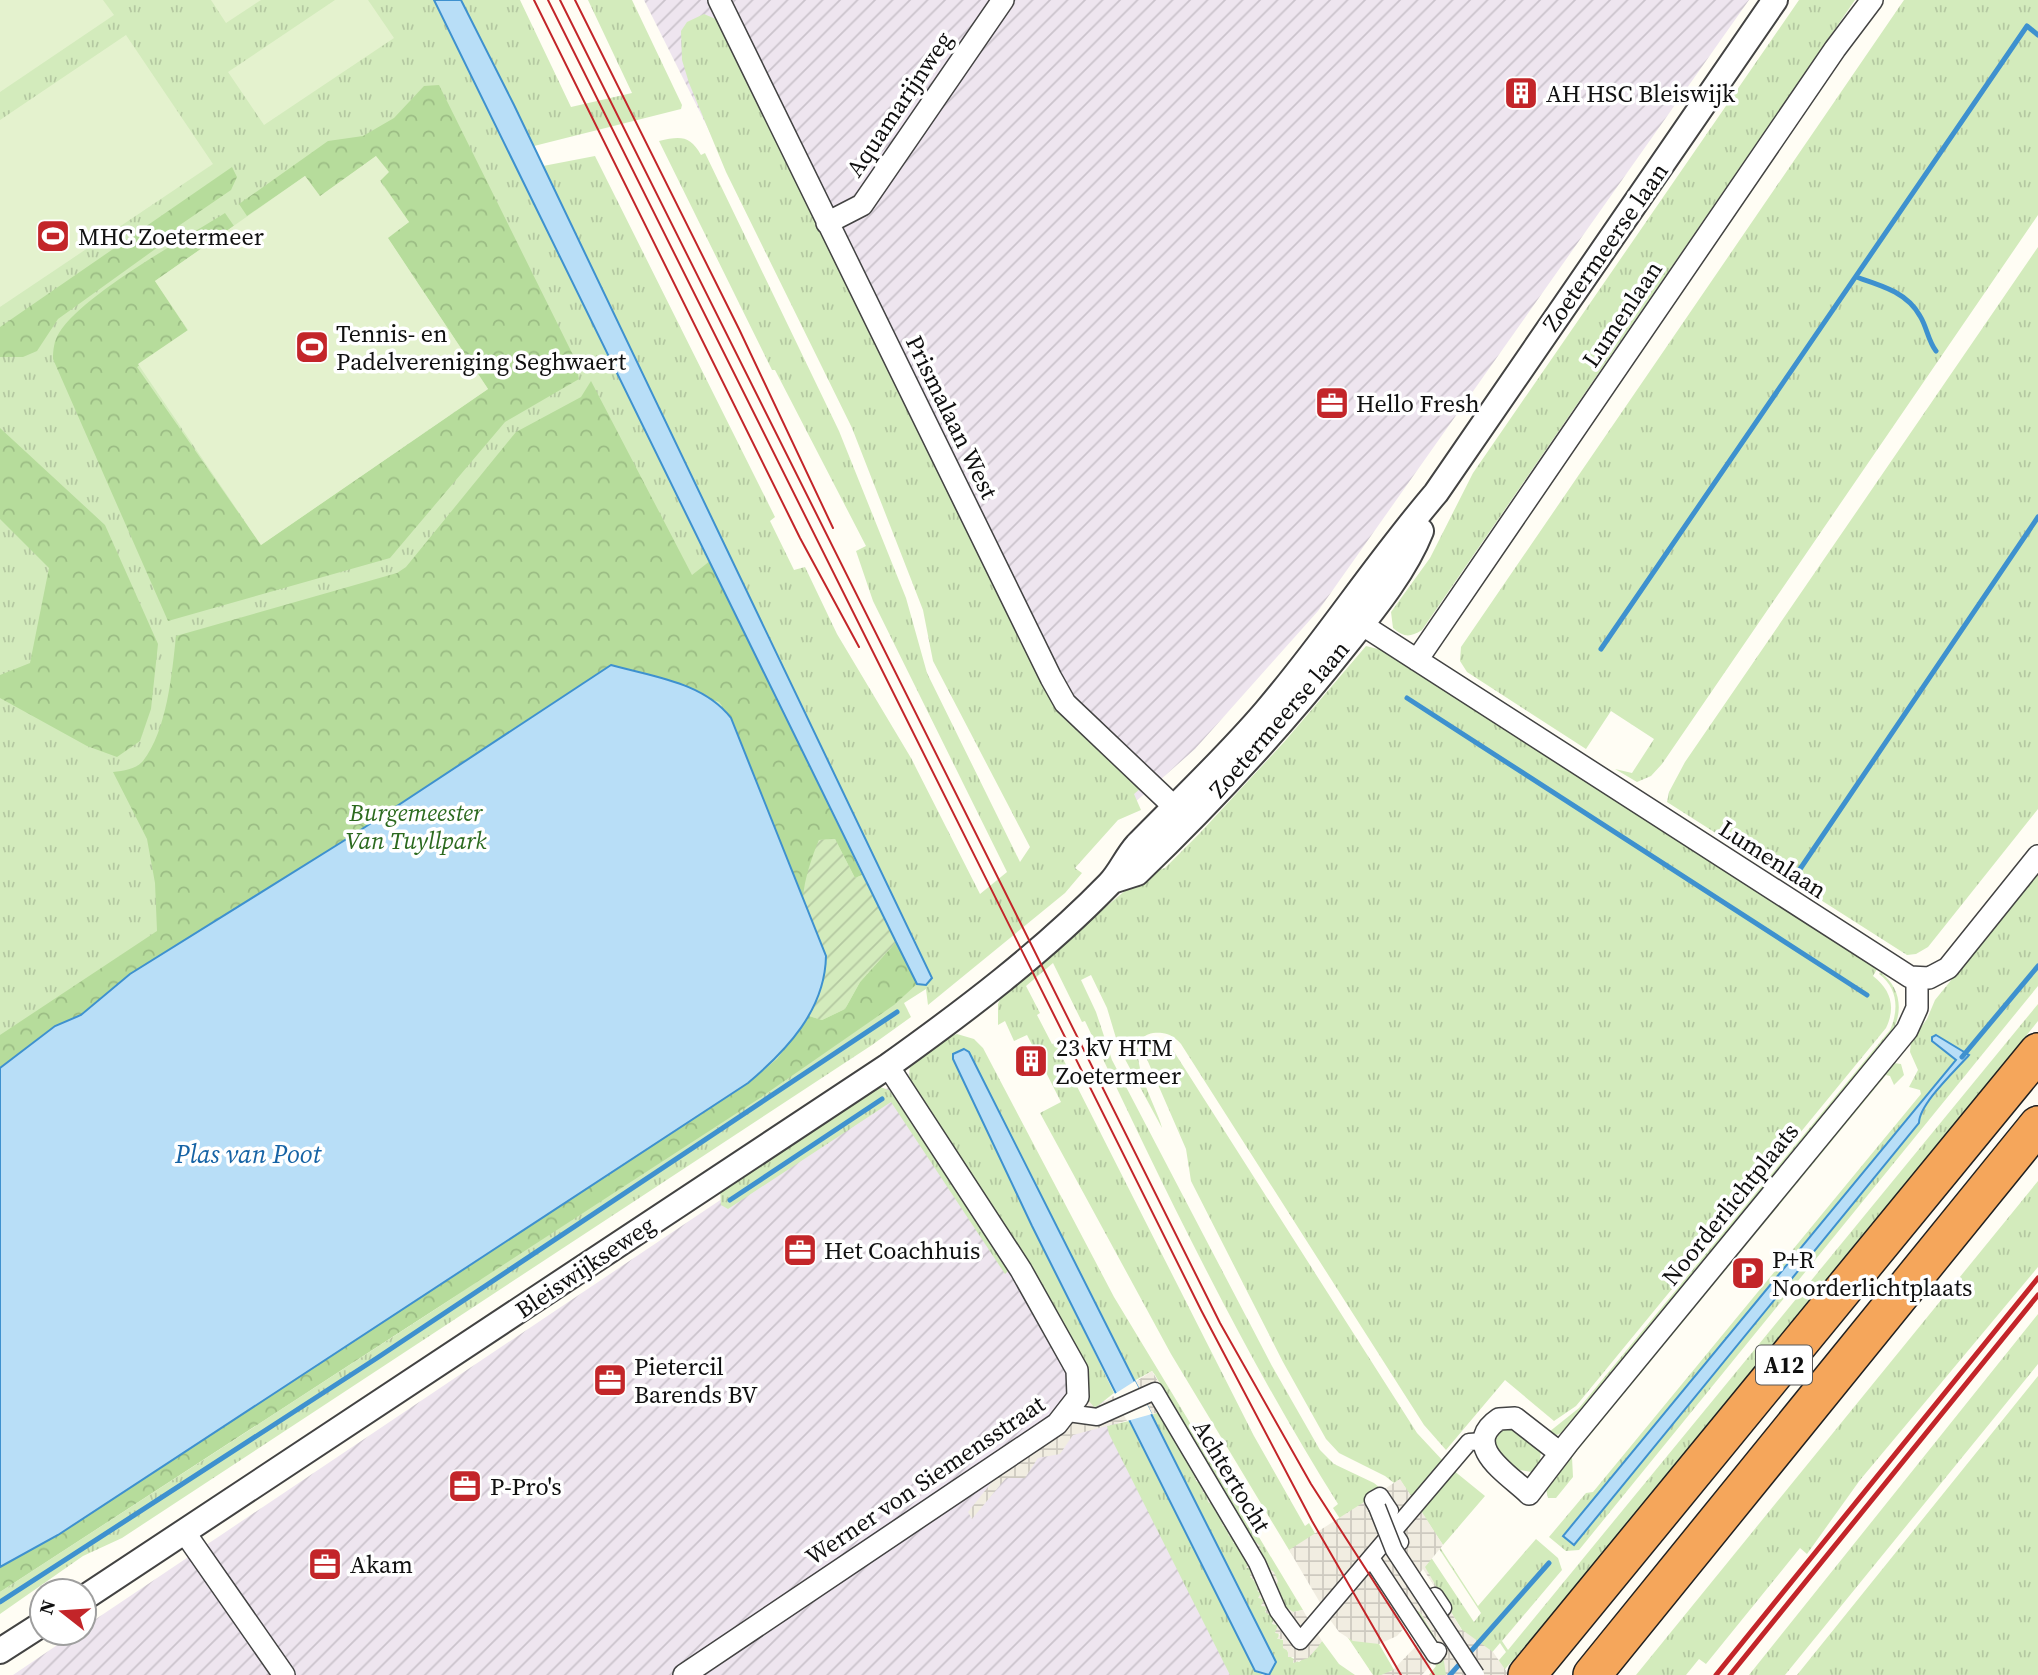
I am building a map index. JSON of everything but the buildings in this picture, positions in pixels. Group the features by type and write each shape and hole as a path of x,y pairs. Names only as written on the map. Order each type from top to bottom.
{"highway":[{"name":"A12","path":"1527,1675 2038,1052"},
{"name":"A12","path":"1592,1675 2038,1125"}],"street":[{"name":"Prismalaan West","path":"719,0 1065,703 1182,814"},
{"name":"Aquamarijnweg","path":"827,223 862,205 1003,0"},
{"name":"Zoetermeerse laan","path":"1073,918 1112,881 1125,858 1182,814 1265,712 1355,616 1436,493 1775,0"},
{"name":"Lumenlaan","path":"1417,660 1835,49 1872,0"},
{"name":"Lumenlaan","path":"1355,616 1417,660 1892,967 1917,979"},
{"path":"1917,979 1934,976 1948,968 2038,856"},
{"name":"Bleiswijkseweg","path":"98,1589 888,1066 982,995 1073,918"},
{"name":"Noorderlichtplaats","path":"1484,1441 1490,1460 1530,1494 1560,1453 1907,1030 1917,1008 1917,979"},
{"name":"Werner von Siemensstraat","path":"684,1675 1036,1439 1068,1413 1078,1397 1077,1370 1021,1270 888,1066"},
{"name":"Achtertocht","path":"1068,1413 1097,1417 1155,1391 1257,1563 1278,1611 1300,1640 1371,1558"},
{"path":"1438,1651 1435,1655 1400,1590 1371,1558 1396,1536 1469,1442 1484,1441 1492,1424 1502,1418 1514,1417 1560,1453"},
{"path":"1396,1536 1383,1516 1390,1511 1380,1496 1373,1500 1394,1550 1476,1675"},
{"path":"185,1533 284,1675"},
{"path":"1435,1596 1443,1608 1435,1613"},
{"path":"0,1651 28,1634"}],"shaded area":[{"path":"644,0 1749,0 1318,611 1195,749 1072,858"},
{"path":"914,1070 1050,1316 1117,1421 1248,1675 13,1675 54,1647 98,1647 98,1618"},
{"path":"1152,1371 1249,1536 1261,1547 1259,1549 1268,1564 1265,1566 1274,1572 1278,1581 1276,1586 1280,1591 1282,1604 1293,1612 1303,1610 1309,1621 1322,1606 1289,1550 1400,1479 1413,1499 1472,1433 1471,1442 1420,1509 1443,1545 1425,1567 1461,1629 1493,1652 1509,1675 1446,1675 1442,1648 1420,1612 1409,1605 1406,1626 1397,1636 1379,1644 1353,1641 1339,1632 1328,1617 1316,1631 1322,1641 1318,1647 1308,1658 1293,1663 1294,1657 1288,1657 1288,1651 1283,1648 1283,1639 1277,1639 1280,1634 1275,1633 1278,1624 1272,1624 1274,1618 1265,1612 1268,1607 1261,1606 1264,1599 1258,1598 1262,1591 1258,1592 1255,1580 1250,1577 1252,1568 1246,1568 1249,1563 1237,1543 1233,1542 1235,1540 1228,1535 1228,1528 1222,1525 1225,1522 1218,1512 1215,1512 1215,1506 1208,1502 1206,1492 1203,1493 1201,1483 1195,1479 1194,1471 1159,1412 1073,1435 1060,1454 1038,1458 1025,1478 1006,1478 972,1519 968,1512 1000,1472 1072,1423 1088,1400 1095,1408","holes":["1423,1569 1439,1593 1431,1598 1417,1577"]},
{"path":"1420,1642 1440,1654 1422,1675 1381,1675 1393,1670"}],"green space":[{"name":"Burgemeester Van Tuyllpark","path":"0,0 441,0 632,353 543,166 595,156 775,517 770,521 794,570 805,567 837,634 911,758 980,894 1007,872 873,601 856,551 866,546 775,370 772,370 659,141 673,138 688,140 701,155 705,153 839,431 906,598 927,673 1020,862 1030,847 933,661 923,610 852,428 726,172 689,83 682,60 681,31 687,22 704,14 718,20 1042,685 1063,714 1140,789 1134,794 1141,810 1118,820 1075,868 1082,873 1065,893 928,1005 926,989 904,1003 911,1017 872,1045 122,1538 83,1556 53,1577 28,1577 28,1594 0,1614 0,1592 465,1290 0,1587"},
{"path":"0,0 103,0 114,15 0,92"},
{"path":"211,0 261,0 226,23"},
{"path":"335,0 368,0 394,38 264,125 228,72"},
{"path":"461,0 520,0 571,107 632,93 588,0 632,0 682,105 681,109 534,146"},
{"path":"1799,0 1855,0 1422,630 1410,635 1400,633 1393,628 1391,612 1430,558 1473,473"},
{"path":"1904,0 2038,0 2038,215 1662,764 1651,776 1637,782 1615,769 1632,773 1654,739 1611,711 1586,749 1467,672 1460,661 1461,647"},
{"name":"MHC Zoetermeer","path":"126,35 213,164 0,307 0,120"},
{"path":"439,85 573,355 579,379 505,422 390,558 168,621 53,359 57,336 89,301 225,213 234,226 155,281 188,331 137,367 261,545 488,389 387,237 409,222 380,180 376,156 320,197 305,176 247,216 239,204 328,141 363,136 394,118 424,86"},
{"name":"Tennis- en Padelvereniging Seghwaert","path":"376,156 389,172 380,181 409,222 388,238 488,389 261,545 138,364 188,330 155,281 305,176 320,196"},
{"path":"232,167 237,177 231,190 177,227 172,237 58,319 37,351 23,357 0,357 0,327"},
{"path":"2038,247 2038,809 1928,947 1916,954 1907,955 1667,802 1669,792 1685,762"},
{"path":"591,381 692,575 710,561 862,875 855,878 835,839 819,840 803,898 731,718 719,702 611,665 353,835 130,974 81,1015 55,1026 0,1068 0,1035 157,931 155,883 147,839 113,772 137,766 143,761 158,734 167,701 176,636 397,573 406,567 516,432 581,397"},
{"path":"0,428 105,525 158,644 151,709 140,741 117,757 87,746 0,698 0,675 30,663 49,568 0,519"},
{"path":"1366,646 1386,651 1877,969 1873,976 1884,987 1890,999 1891,1013 1886,1028 1576,1406 1554,1421 1505,1380 1446,1450 1424,1425 1181,1044 1168,1034 1162,1033 1147,1035 1139,1043 1141,1072 1162,1128 1119,1048 1107,1008 1091,975 1081,980 1096,1012 1112,1060 1272,1366 1320,1450 1334,1464 1374,1483 1391,1497 1474,1622 1481,1613 1398,1486 1385,1476 1339,1453 1326,1439 1283,1362 1191,1181 1186,1149 1146,1057 1152,1046 1163,1044 1171,1047 1417,1433 1444,1462 1413,1499 1400,1480 1397,1481 1478,1606 1536,1539 1558,1558 1562,1570 1502,1641 1508,1650 2038,1004 2038,1021 1646,1506 1514,1659 1524,1675 1512,1661 1500,1675 1486,1675 1506,1652 1500,1643 1473,1675 1429,1675 1436,1666 1333,1508 1338,1504 1302,1446 1235,1326 1085,1021 1082,1022 1053,963 1026,986 1040,1013 1037,1015 1052,1044 1055,1043 1254,1436 1305,1526 1309,1523 1397,1675 1373,1675 1289,1550 1171,1354 1040,1113 1061,1102 1027,1035 1014,1041 1005,1021 998,1025 998,1004 1002,994 1145,874 1165,868 1285,741","holes":["1376,1493 1464,1633 1445,1654 1420,1612 1401,1602 1377,1520"]},
{"path":"835,839 855,878 862,875 896,942 860,982 845,1009 822,1020 809,1016 821,988 824,958 803,898 809,868 819,840"},
{"path":"2038,873 2038,986 1579,1550 1566,1551 1549,1537 1586,1493 1593,1492 1921,1094 1920,1090 1909,1087 1918,1070 1910,1052 1911,1041 1927,1019 1935,1000","holes":["1932,1041 1969,1055 1925,1107 1919,1124 1573,1545 1564,1536 1956,1060"]},
{"path":"896,942 917,984 894,1005 760,1098 0,1592 0,1567 58,1535 748,1083 777,1059 809,1016 822,1020 845,1009 860,982"},
{"path":"1880,972 1892,985 1898,1000 1898,1017 1891,1034 1565,1431 1557,1435 1549,1432 1579,1408 1890,1030 1895,1015 1895,1000 1890,986"},
{"path":"957,1034 974,1039 983,1048 1114,1297 1303,1610 1293,1612 1283,1606 1273,1573 1267,1569 1259,1546 1249,1537 1155,1375 1152,1371 1134,1381 969,1052 953,1059 1114,1393 1095,1408 1087,1401 1088,1380 1046,1294 909,1078 910,1063 945,1038"},
{"path":"1894,1063 1901,1064 1904,1075 1894,1085 1890,1076 1886,1075 1572,1457 1573,1477 1556,1498 1548,1498 1546,1489 1578,1443"},
{"path":"877,1086 889,1090 895,1098 1008,1271 1005,1274 891,1102 728,1209 721,1205 720,1189"},
{"path":"2038,1181 2038,1267 1860,1480 1807,1554 1800,1548 1706,1664 1699,1659 1686,1675 1636,1675"},
{"path":"2038,1314 2038,1364 1785,1675 1749,1675"},
{"path":"2038,1376 2038,1675 1797,1675"},
{"path":"1159,1412 1196,1475 1196,1481 1201,1483 1209,1502 1215,1506 1234,1538 1233,1543 1237,1543 1252,1568 1251,1577 1262,1591 1260,1598 1265,1599 1263,1606 1267,1606 1266,1611 1275,1619 1272,1624 1278,1625 1279,1639 1284,1640 1289,1656 1299,1662 1322,1641 1339,1664 1355,1675 1268,1675 1275,1662 1151,1415"},
{"path":"1129,1421 1255,1671 1263,1675 1230,1675 1109,1434 1107,1426"},
{"path":"1511,1427 1541,1449 1540,1462 1532,1472 1514,1469 1494,1447 1498,1434"},
{"path":"1453,1470 1485,1496 1443,1545 1419,1509"}],"water":[{"path":"434,0 461,0 514,105 932,978 926,985 917,984 896,942"},
{"name":"Plas van Poot","path":"611,665 676,682 692,689 720,706 731,718 826,956 819,994 801,1027 790,1043 748,1083 58,1535 0,1567 0,1068 55,1026 81,1015 130,974 353,835"},
{"path":"1936,1035 1969,1055 1931,1097 1919,1123 1574,1545 1563,1536 1956,1060 1932,1041 1932,1037"},
{"path":"964,1049 969,1052 1276,1662 1269,1675 1255,1671 1032,1226 953,1059 953,1054"}],"pier":[{"path":"1135,1381 1152,1414 1127,1421 1113,1395"}],"waterway":[{"path":"1601,649 2027,26 2038,35"},
{"path":"1856,277 1892,291 1908,301 1920,316 1936,351"},
{"path":"1796,875 2038,517"},
{"path":"1407,698 1867,995"},
{"path":"1962,1057 2038,966"},
{"path":"0,1602 377,1358 897,1012"},
{"path":"730,1200 882,1099"},
{"path":"1450,1675 1549,1563"}],"tram line":[{"path":"534,0 800,538 859,647"},
{"path":"548,0 1201,1310 1312,1521 1401,1675"},
{"path":"560,0 1220,1323 1311,1484 1434,1675"},
{"path":"575,0 739,329 833,528"}],"railway":[{"path":"1716,1675 2038,1278"},
{"path":"1730,1675 2038,1295"}],"place":[{"name":"AH HSC Bleiswijk","path":"1521,93"},
{"name":"MHC Zoetermeer","path":"53,236"},
{"name":"Tennis- en Padelvereniging Seghwaert","path":"312,347"},
{"name":"Hello Fresh","path":"1332,403"},
{"name":"23 kV HTM Zoetermeer","path":"1031,1061"},
{"name":"Het Coachhuis","path":"800,1250"},
{"name":"P+R Noorderlichtplaats","path":"1748,1273"},
{"name":"Pietercil Barends BV","path":"610,1380"},
{"name":"P-Pro's","path":"465,1486"},
{"name":"Akam","path":"325,1564"}]}
